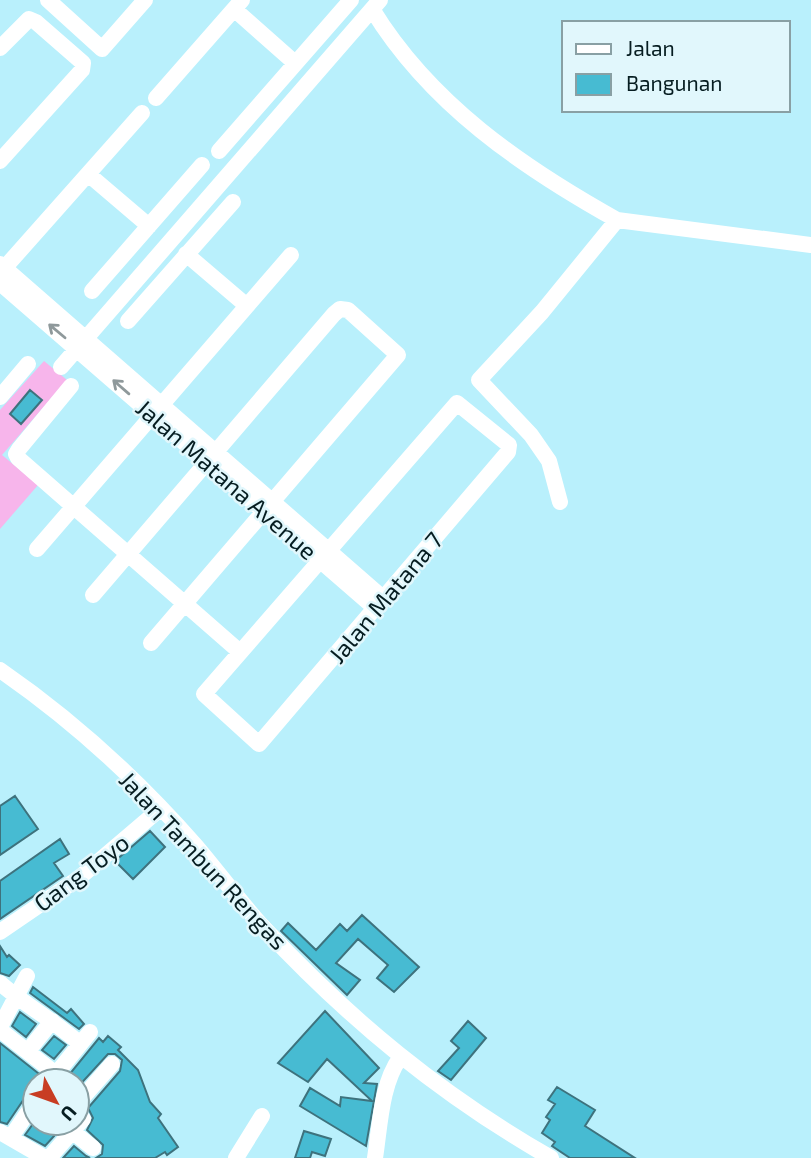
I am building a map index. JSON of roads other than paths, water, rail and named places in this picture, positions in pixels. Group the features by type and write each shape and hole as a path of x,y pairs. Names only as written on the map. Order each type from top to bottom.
{"street":[{"path":"48,0 102,49 145,0"},
{"path":"219,151 351,0"},
{"path":"156,97 238,5 295,63"},
{"path":"61,367 376,5 413,65 462,115 547,180 617,220 811,244"},
{"path":"0,48 29,19 69,48 83,63 82,70 0,161"},
{"path":"1,272 142,113"},
{"path":"92,291 202,165"},
{"path":"88,174 149,226"},
{"path":"128,321 233,202"},
{"path":"560,502 549,461 531,436 479,380 542,312 617,220"},
{"path":"186,254 247,306"},
{"path":"37,549 291,255"},
{"name":"Jalan Matana Avenue","path":"1,272 380,604"},
{"path":"93,595 340,309 348,310 398,355 151,643"},
{"path":"0,397 28,365"},
{"path":"71,386 16,454 240,652 324,555"},
{"name":"Jalan Matana 7","path":"240,652 204,694 259,744 510,449 457,402 324,555"},
{"name":"Jalan Tambun Rengas","path":"0,670 80,733 152,816 196,846 264,928 396,1063 551,1158"},
{"name":"Gang Toyo","path":"0,932 79,878 152,816"},
{"path":"27,976 0,1028 44,1067"},
{"path":"0,983 15,999 85,1038 62,1067"},
{"path":"28,1051 52,1021"},
{"path":"375,1158 396,1063"},
{"path":"91,1088 112,1064"},
{"path":"236,1158 262,1116"},
{"path":"21,1118 6,1135 41,1157 65,1137"},
{"path":"80,1137 93,1147"}]}
